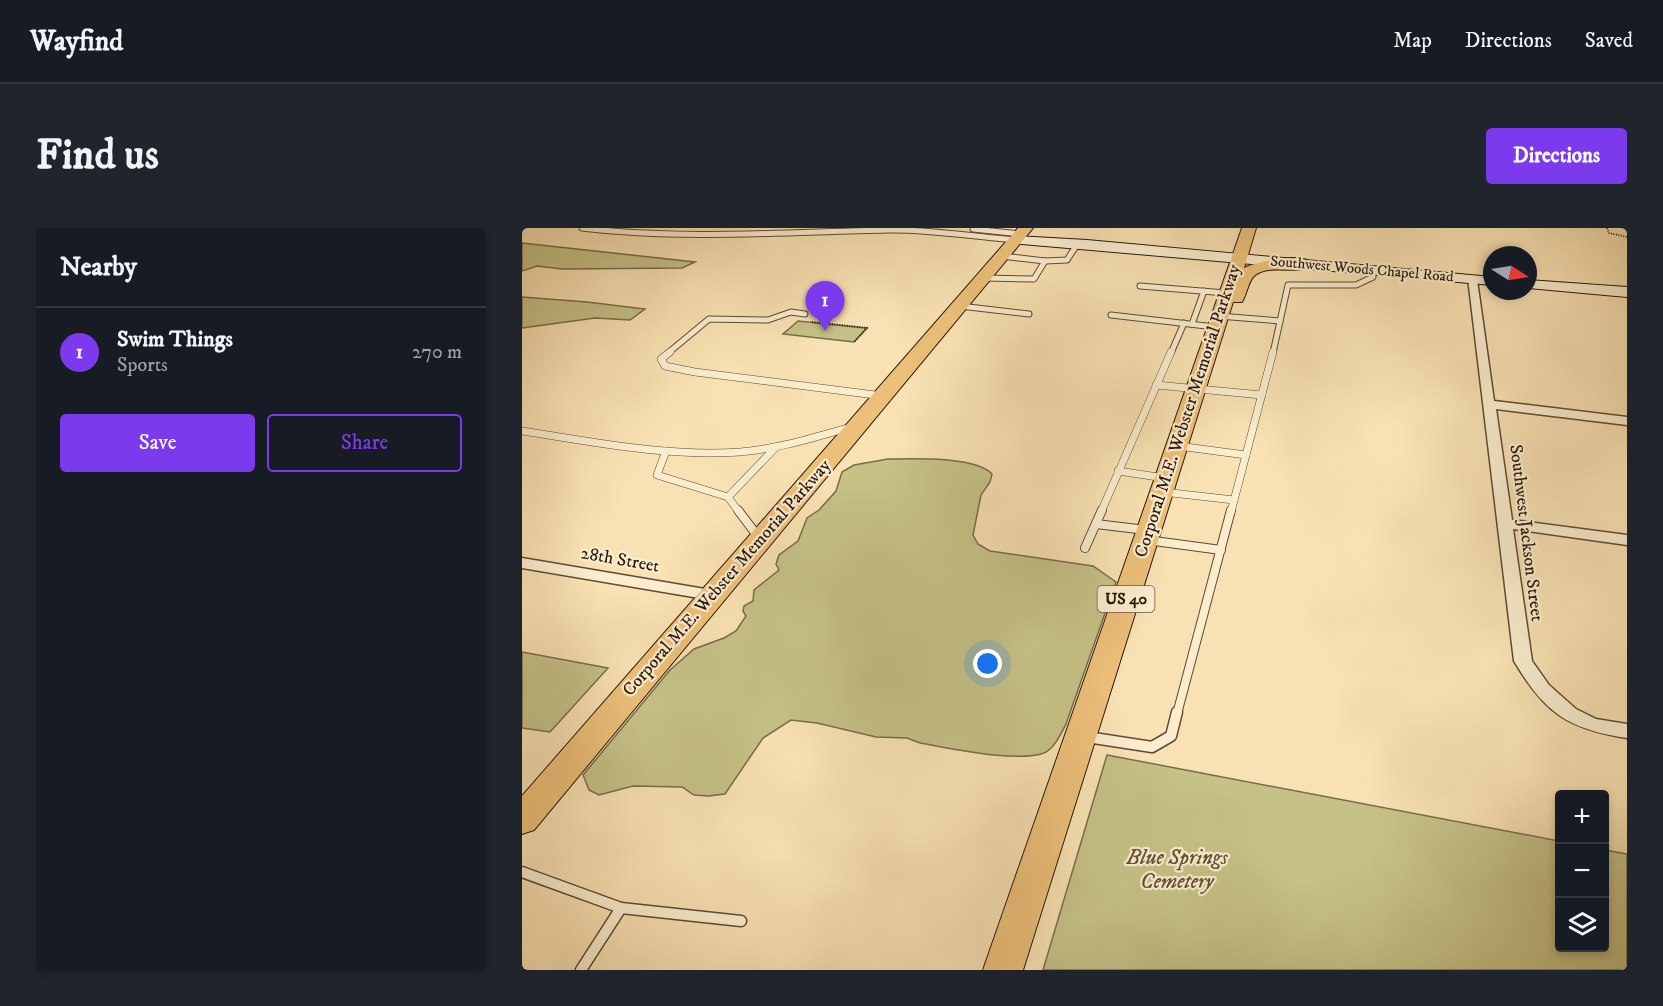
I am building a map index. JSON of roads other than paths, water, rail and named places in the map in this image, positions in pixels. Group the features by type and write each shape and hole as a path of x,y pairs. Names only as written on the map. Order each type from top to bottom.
{"main road":[{"name":"Corporal M.E. Webster Memorial Parkway","path":"1003,970 1195,389 1207,313 1238,258 1249,228"},
{"name":"Corporal M.E. Webster Memorial Parkway","path":"522,820 711,595 1021,234"},
{"name":"Southwest Woods Chapel Road","path":"1021,234 1078,243 1483,280"},
{"path":"1207,313 1230,308 1246,274 1251,271 1268,266 1305,264"},
{"path":"1537,285 1627,292"}],"street":[{"name":"Southwest Jackson Street","path":"1472,279 1523,661 1536,684 1558,706 1590,724 1627,731"},
{"path":"1489,404 1627,421"},
{"path":"1506,524 1627,540"},
{"name":"28th Street","path":"522,563 711,595"}],"lane":[{"path":"582,228 624,233 773,235 891,230 968,236 1021,234"},
{"path":"968,236 974,229 1021,234"},
{"path":"1002,256 1045,261 1067,260 1078,243"},
{"path":"984,278 1034,279 1045,261"},
{"path":"1080,736 1152,747 1171,736 1262,395 1288,285 1354,285 1369,282 1374,271"},
{"path":"1140,286 1207,313"},
{"path":"960,306 1029,314"},
{"path":"805,314 791,312 759,320 709,319 660,359 665,366 695,372 883,396"},
{"path":"1085,548 1156,385 1207,313"},
{"path":"1111,315 1207,313 1280,321"},
{"path":"1156,385 1262,395"},
{"path":"522,431 666,450 739,452 776,447 857,426"},
{"path":"1176,446 1246,454"},
{"path":"728,497 776,447"},
{"path":"666,450 657,475 728,497 760,539"},
{"path":"1118,471 1163,485 1234,500"},
{"path":"1096,524 1221,549"},
{"path":"522,872 621,908 741,921"},
{"path":"581,970 621,908"}],"place":[{"name":"Swim Things","path":"825,331"}],"park label":[{"name":"Blue Springs Cemetery","path":"1177,870"}]}
